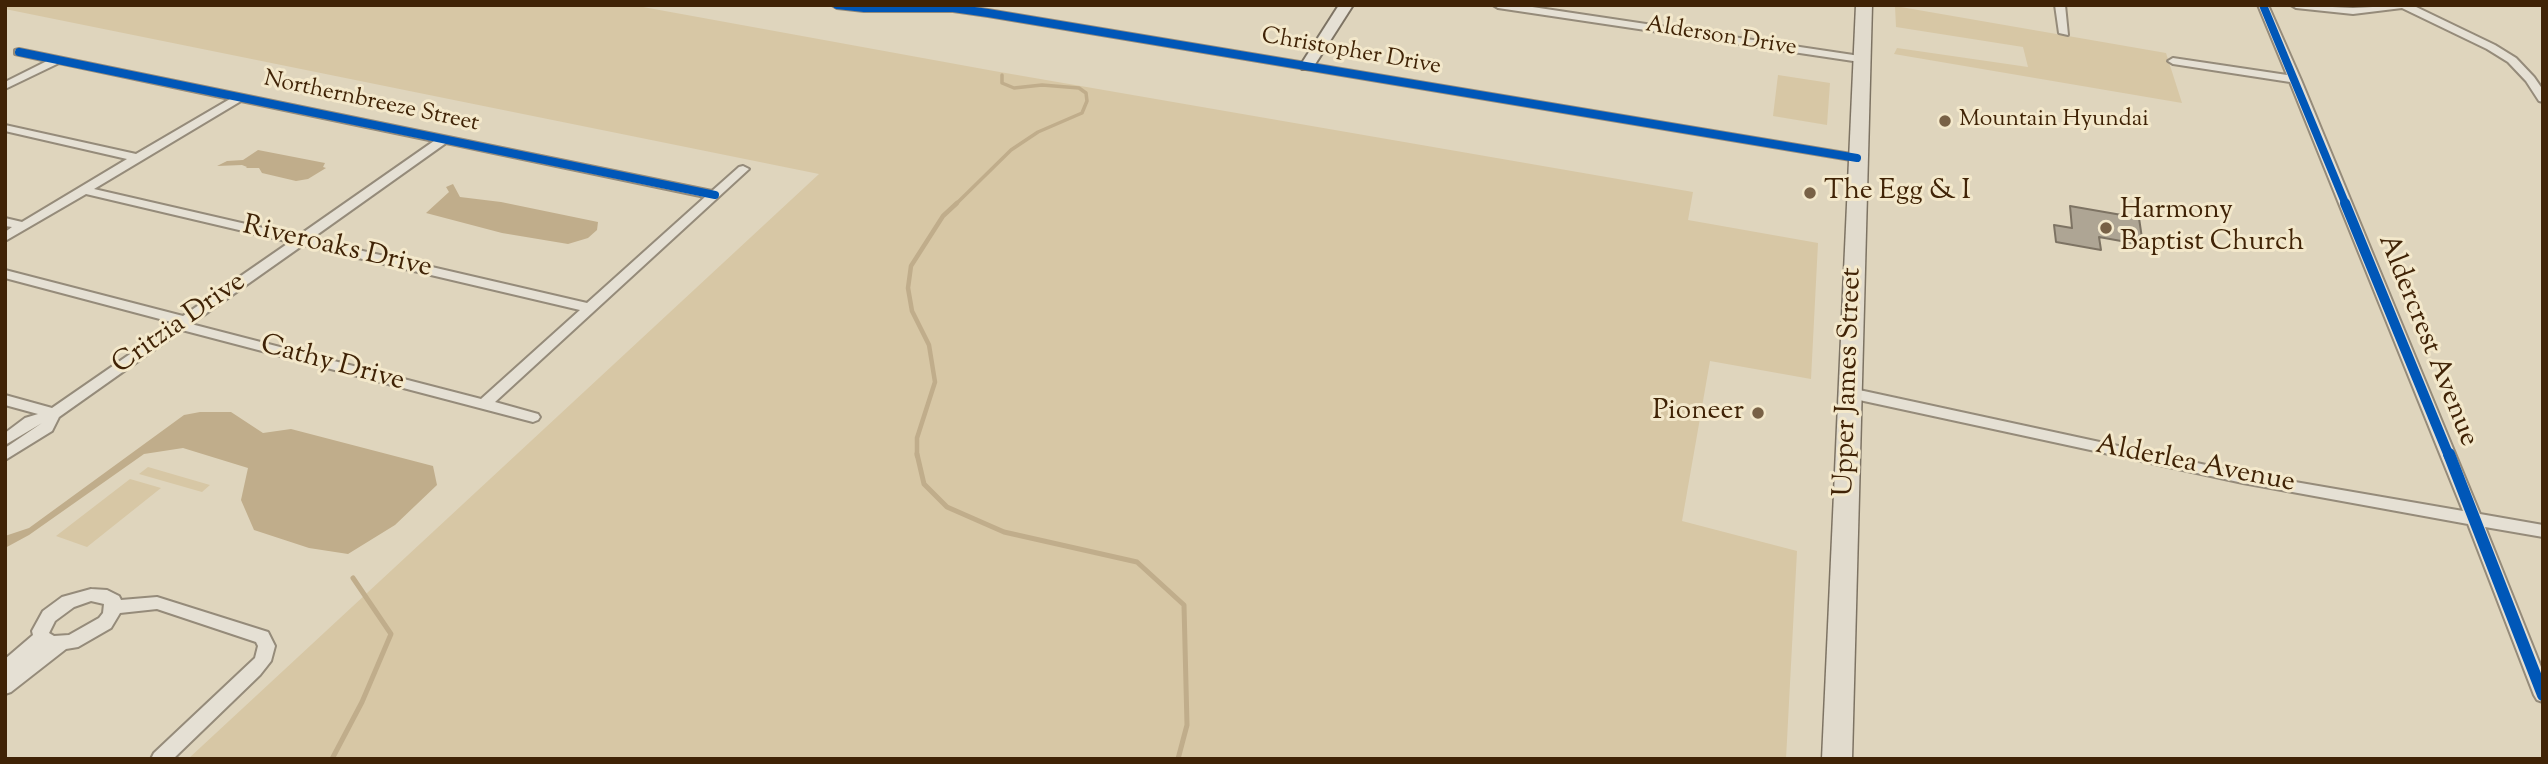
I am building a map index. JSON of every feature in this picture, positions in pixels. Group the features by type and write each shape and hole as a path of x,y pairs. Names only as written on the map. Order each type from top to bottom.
{"main road":[{"name":"Upper James Street","path":"1837,759 1864,5"}],"street":[{"name":"Christopher Drive","path":"837,5 964,9 1857,158"},
{"path":"1307,66 1346,5"},
{"name":"Alderson Drive","path":"1498,5 1860,59"},
{"path":"2060,5 2064,33"},
{"name":"Aldercrest Avenue","path":"2263,5 2296,80 2543,695"},
{"path":"2297,5 2353,11 2406,5 2512,60 2530,79 2543,99"},
{"name":"Northernbreeze Street","path":"19,52 715,195"},
{"path":"5,86 57,60"},
{"path":"2173,61 2296,80"},
{"path":"5,237 240,97"},
{"path":"5,128 137,158"},
{"name":"Critzia Drive","path":"5,440 30,422 54,414 443,139"},
{"path":"484,404 743,169"},
{"name":"Riveroaks Drive","path":"84,190 590,308"},
{"path":"5,222 23,226"},
{"name":"Cathy Drive","path":"5,275 533,417"},
{"name":"Alderlea Avenue","path":"1850,393 2243,478 2543,531"},
{"path":"5,400 54,414"},
{"name":"Critzia Drive","path":"5,455 47,427 54,414"},
{"path":"5,670 42,637 43,624 58,608 68,602 101,594 108,597 114,607"},
{"path":"114,607 158,603 262,637 267,646 262,661 254,670 160,759"},
{"path":"5,687 60,644 95,631 105,623 114,607"},
{"path":"42,637 46,641 60,644"}],"shaded area":[{"path":"5,5 632,5 994,71 1693,192 1688,220 1818,243 1811,379 1710,361 1682,521 1797,551 1786,759 188,759 819,174 5,9"},
{"path":"1895,6 2166,53 2182,103 1894,54 1897,48 2028,67 2023,47 1896,27"},
{"path":"1778,75 1830,83 1827,125 1773,116"},
{"path":"258,150 325,163 323,167 326,168 308,179 296,181 262,173 259,168 246,168 242,165 217,166 227,161 243,160"},
{"path":"453,184 460,197 501,202 598,222 597,230 588,238 568,244 502,233 426,213 449,192 446,187"},
{"path":"231,412 263,433 291,429 433,466 437,485 395,525 348,554 309,548 254,530 241,500 248,468 183,448 144,454 29,535 5,548 5,536 29,528 184,415"},
{"path":"148,467 210,485 202,492 139,474"},
{"path":"130,479 161,488 87,547 56,536"}],"building":[{"name":"Harmony Baptist Church","path":"2070,206 2139,218 2143,245 2099,237 2101,250 2056,242 2054,225 2072,228"}],"waterway":[{"path":"955,205 1011,150 1038,132 1082,113 1087,101 1086,93 1079,88 1042,85 1014,88 1002,83 1002,75"},
{"path":"917,454 917,438 935,382 929,345 912,311 908,288 911,266 943,216 957,203"},
{"path":"917,454 924,484 947,507 1004,532 1137,562 1184,605 1187,725 1178,759"},
{"path":"332,759 362,702 391,634 353,578"}],"cycle path":[{"path":"837,5 864,8 953,8 988,13 1857,158"},
{"path":"2263,5 2439,429 2543,695"},
{"path":"19,52 715,195"}],"place":[{"name":"Mountain Hyundai","path":"1945,121"},
{"name":"The Egg & I","path":"1810,193"},
{"name":"Harmony Baptist Church","path":"2106,228"},
{"name":"Pioneer","path":"1758,413"}]}
